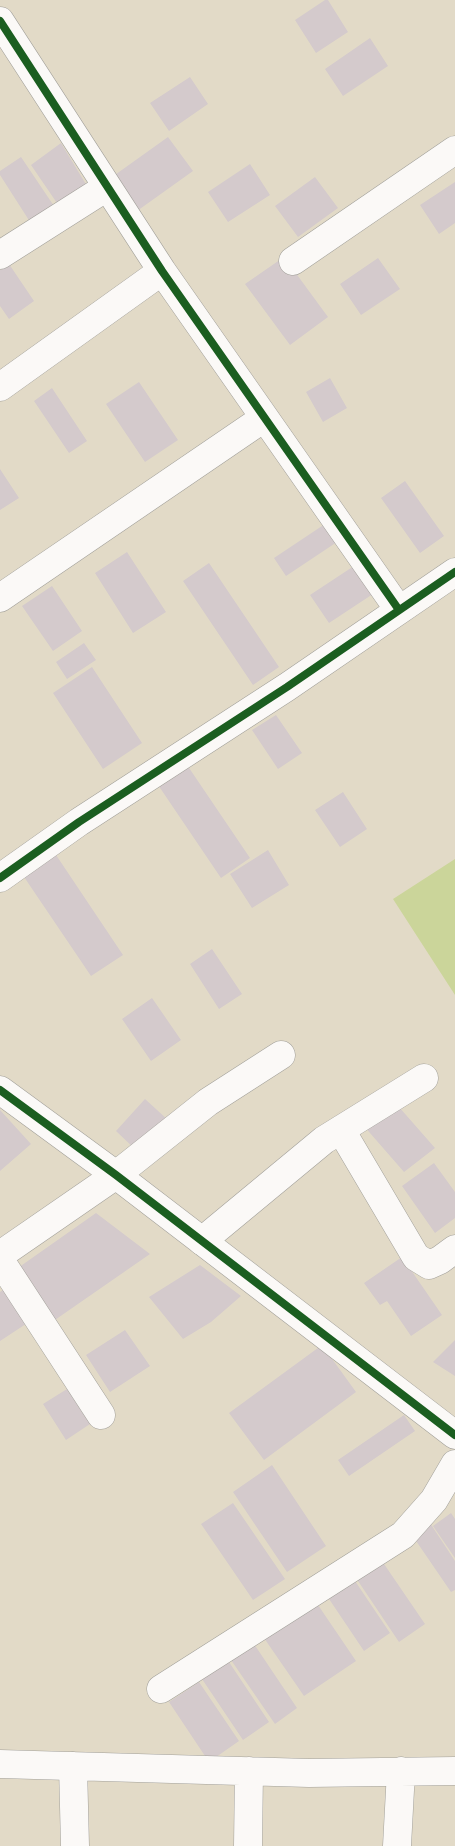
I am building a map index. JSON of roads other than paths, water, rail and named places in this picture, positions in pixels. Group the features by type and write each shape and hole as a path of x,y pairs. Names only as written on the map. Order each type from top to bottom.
{"street":[{"path":"0,21 162,271 399,610"},
{"path":"293,261 455,150"},
{"path":"0,255 106,187"},
{"path":"0,387 162,271"},
{"path":"0,598 264,418"},
{"path":"0,878 79,822 287,687 455,572"},
{"path":"0,1255 116,1175 208,1102 281,1055"},
{"path":"202,1241 299,1159 424,1078"},
{"path":"0,1090 116,1175 452,1429"},
{"path":"341,1130 416,1257 429,1264 440,1260 455,1249"},
{"path":"0,1260 101,1415"},
{"path":"161,1689 403,1534 434,1500 455,1464"},
{"path":"0,1764 309,1773 455,1771"},
{"path":"73,1766 75,1846"},
{"path":"248,1846 249,1771"},
{"path":"397,1846 401,1771"}]}
